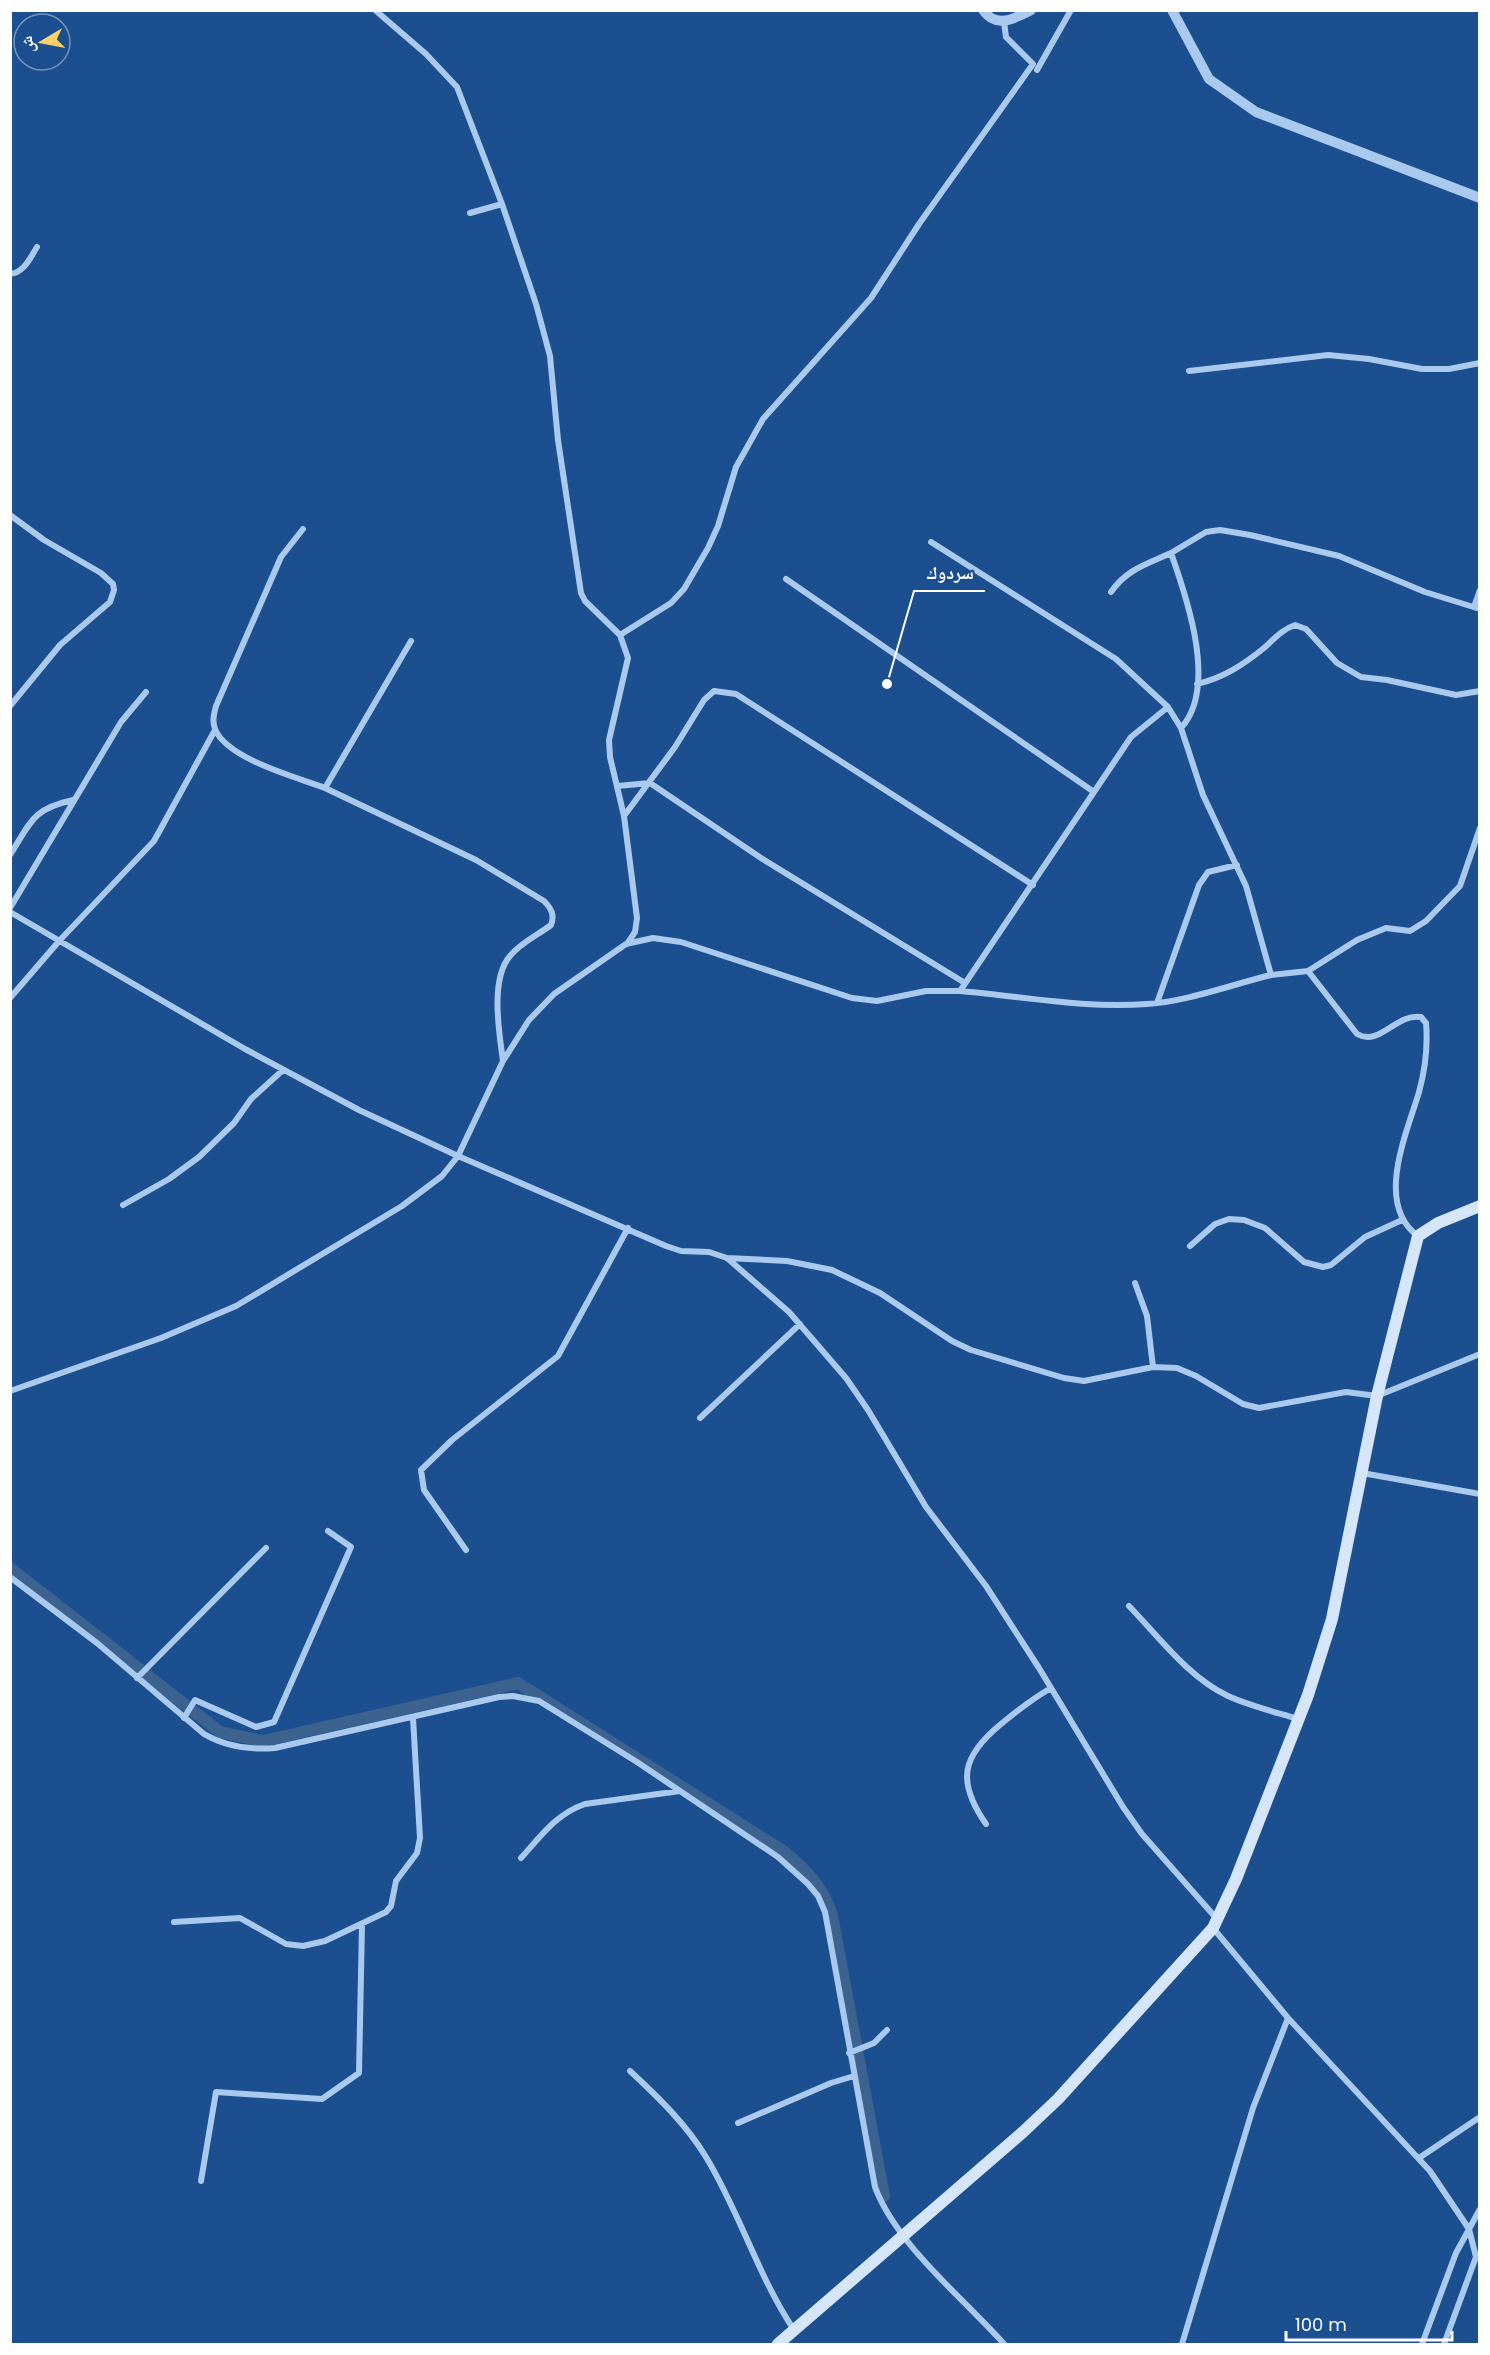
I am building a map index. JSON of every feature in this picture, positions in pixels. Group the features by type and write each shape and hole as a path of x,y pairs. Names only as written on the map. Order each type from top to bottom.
{"main road":[{"path":"778,2344 1058,2099 1215,1924 1299,1719 1332,1619 1377,1396 1418,1236 1438,1223 1479,1206"}],"street":[{"path":"10,1390 161,1338 236,1306 402,1206 442,1176 458,1156 503,1061 529,1020 554,994 626,944 635,932 638,918 624,816 609,740 628,658 620,635 585,601 581,593 558,440 550,356 536,304 502,204 457,87 426,54 375,10"},
{"path":"983,10 991,19 1004,22 1031,10"},
{"path":"1037,70 1071,10"},
{"path":"1172,10 1209,79 1256,112 1479,198"},
{"path":"620,635 671,603 684,590 715,534 736,467 763,419 871,298 919,224 1033,64 1006,37 1004,22"},
{"path":"470,213 502,204"},
{"path":"10,274 18,273 23,268 37,247"},
{"path":"1190,370 1328,356 1369,359 1422,369 1449,369 1479,363"},
{"path":"10,515 44,540 100,573 113,584 114,590 110,602 60,645 10,706"},
{"path":"303,529 281,557 255,615 216,706 213,720 215,730 223,742 254,762 325,788 476,860 544,901 551,908 553,919 551,924 518,948 502,967 498,982 499,1033 503,1061"},
{"path":"1111,592 1121,577 1133,569 1171,553 1206,532 1220,530 1340,556 1405,585 1477,608 1479,590"},
{"path":"931,542 1116,659 1168,707 1181,728 1203,795 1237,866 1271,975"},
{"path":"1171,553 1194,623 1197,684 1191,717 1181,728"},
{"path":"786,579 1094,792"},
{"path":"1197,684 1222,677 1240,667 1286,629 1295,625 1306,629 1336,663 1350,673 1456,695 1479,691"},
{"path":"325,788 411,641"},
{"path":"624,816 650,783 704,700 714,691 724,690 736,693 1033,885"},
{"path":"146,692 121,722 10,910 283,1070 458,1156 674,1248 709,1252 727,1258 787,1261 832,1270 880,1293 952,1341 971,1350 1064,1378 1098,1379 1153,1367 1186,1371 1243,1404 1259,1408 1346,1392 1377,1396 1479,1354"},
{"path":"960,991 1131,737 1168,707"},
{"path":"10,998 60,940 154,841 215,730"},
{"path":"617,786 650,783 761,858 965,983"},
{"path":"10,855 38,813 56,804 73,800"},
{"path":"626,944 653,938 681,942 852,998 877,1001 926,991 960,991 1090,1004 1157,1003 1271,975 1308,971 1357,940 1386,927 1410,931 1426,921 1460,886 1479,828"},
{"path":"1157,1003 1199,885 1208,872 1237,866"},
{"path":"1308,971 1360,1036 1376,1036 1411,1017 1420,1017 1426,1023 1426,1062 1404,1134 1397,1198 1402,1220 1418,1236"},
{"path":"123,1204 169,1179 199,1157 234,1123 251,1099 283,1070"},
{"path":"1190,1246 1215,1224 1229,1219 1244,1220 1265,1228 1304,1262 1323,1267 1330,1265 1365,1237 1402,1220"},
{"path":"466,1550 424,1490 421,1470 452,1440 558,1356 628,1228"},
{"path":"727,1258 800,1324 846,1378 868,1410 926,1507 986,1586 1142,1834 1288,2018 1419,2158 1468,2229 1478,2250 1444,2344"},
{"path":"1135,1283 1147,1316 1153,1367"},
{"path":"699,1418 800,1324"},
{"path":"1362,1473 1479,1494"},
{"path":"183,1718 195,1700 256,1727 274,1722 351,1546 328,1530"},
{"path":"137,1678 266,1548"},
{"path":"10,1577 97,1643 183,1718 218,1742 257,1749 275,1748 499,1697 528,1698 552,1708 778,1857 818,1896 825,1912 875,2187 882,2205 903,2236 1004,2344"},
{"path":"1129,1606 1189,1668 1212,1687 1228,1696 1299,1719"},
{"path":"986,1824 973,1804 968,1788 967,1773 974,1749 983,1738 1025,1703 1051,1688"},
{"path":"174,1922 240,1918 286,1944 303,1946 325,1941 386,1912 391,1906 396,1881 417,1854 420,1838 413,1718"},
{"path":"521,1858 559,1815 571,1809 585,1804 681,1791"},
{"path":"201,2181 216,2092 322,2099 359,2073 362,1924"},
{"path":"1182,2344 1253,2108 1288,2018"},
{"path":"849,2053 874,2043 887,2030"},
{"path":"630,2071 665,2104 706,2157 774,2298 795,2331"},
{"path":"738,2123 823,2086 854,2076"},
{"path":"1419,2158 1479,2117"},
{"path":"1422,2344 1456,2253 1479,2209"}],"waterway":[{"path":"10,1568 220,1732 263,1741 518,1683 783,1851 813,1879 832,1915 884,2196"}],"place":[{"name":"سردوك","path":"887,684"}]}
